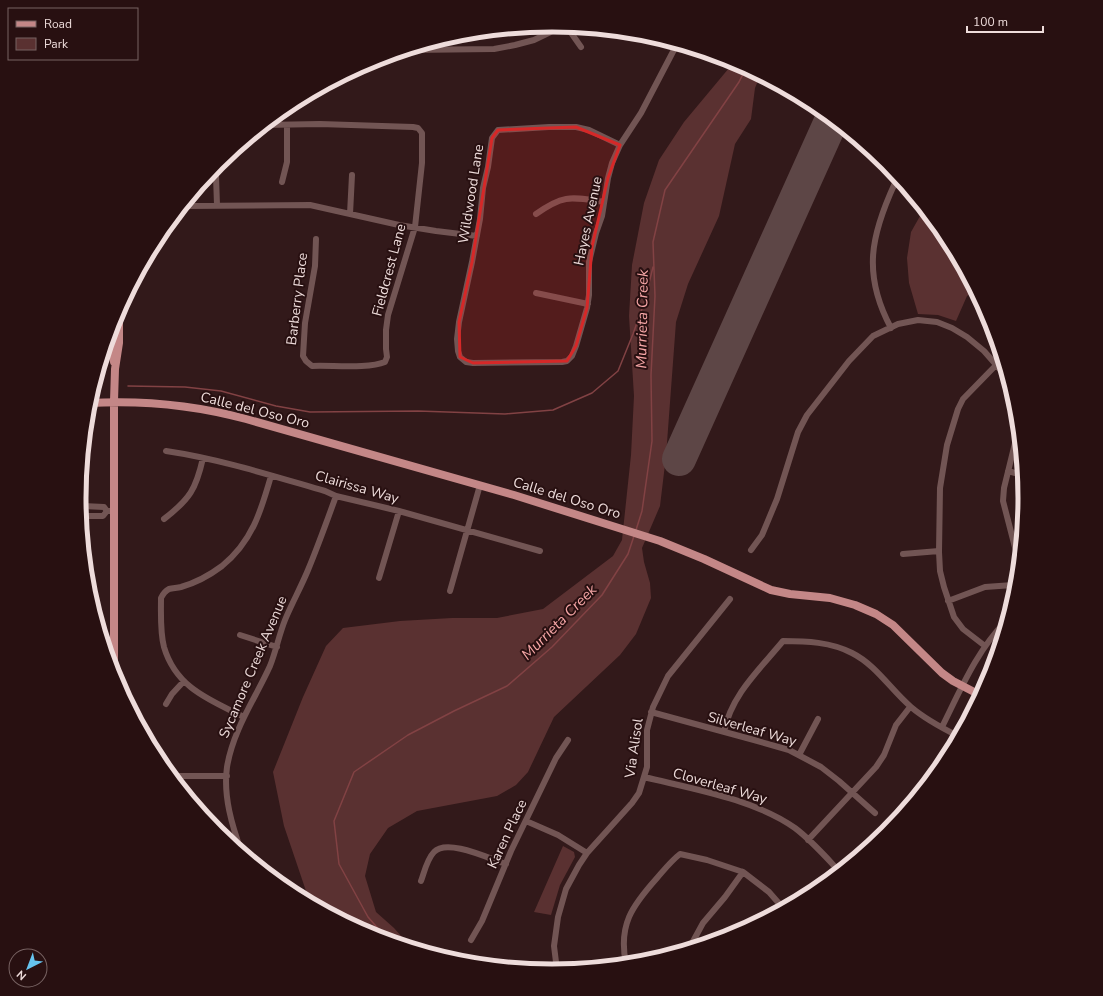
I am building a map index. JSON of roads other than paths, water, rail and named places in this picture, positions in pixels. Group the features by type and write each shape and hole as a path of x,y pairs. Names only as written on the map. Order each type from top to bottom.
{"main road":[{"path":"114,657 111,511 115,369 119,343 119,325"},
{"path":"111,345 115,369"},
{"name":"Calle del Oso Oro","path":"95,402 114,401 171,405 201,408 225,413 480,485 660,541 704,559 771,590 790,594 830,598 866,610 893,625 930,663 953,681 975,692"}],"street":[{"path":"425,50 494,49 515,46 534,40 550,32"},
{"path":"571,33 580,46"},
{"name":"Hayes Avenue","path":"466,362 554,362 567,361 572,356 588,304 589,262 602,216 612,163 620,145 641,114 675,49"},
{"path":"272,125 287,125 287,162 282,182"},
{"name":"Fieldcrest Lane","path":"287,125 398,126 418,128 422,133 422,163 415,227 388,315 386,343 387,357 385,362 379,365 312,366 306,361"},
{"name":"Wildwood Lane","path":"466,362 460,357 458,351 458,328 472,262 492,138 498,130 576,127 589,130 620,145"},
{"path":"216,174 217,205"},
{"path":"350,214 352,176"},
{"path":"891,328 885,317 875,286 873,247 887,200 895,183"},
{"path":"536,214 557,201 566,198 580,198 604,202"},
{"path":"189,206 310,205 415,227 476,236"},
{"name":"Barberry Place","path":"306,361 303,356 305,323 314,266 316,239"},
{"path":"536,293 588,304"},
{"path":"751,550 762,535 777,500 798,432 807,415 854,356 873,336 898,324 918,320 937,322 952,328 967,337 984,351 999,369"},
{"path":"986,646 964,629 954,617 948,601 940,571 939,551 941,481 948,445 958,409 963,399 996,365"},
{"path":"1015,444 1004,488 1003,501 1015,548"},
{"name":"Clairissa Way","path":"166,451 203,458 271,476 325,491 336,496 399,511 540,551"},
{"path":"164,519 186,500 193,490 199,476 203,458"},
{"path":"1008,471 1017,474"},
{"path":"244,717 201,696 184,682 174,669 164,646 161,598 163,593 169,589 182,586 204,577 222,565 250,536 255,526 271,476"},
{"path":"450,591 480,485"},
{"name":"Sycamore Creek Avenue","path":"239,843 231,820 228,803 228,762 234,741 244,717 271,664 285,621 308,571 336,496"},
{"path":"89,506 104,507 111,511 103,516 88,516 89,506"},
{"path":"379,578 399,511"},
{"path":"903,554 939,551"},
{"path":"948,601 985,587 1010,585"},
{"name":"Via Alisol","path":"556,964 554,946 558,917 566,890 579,865 587,854 639,793 647,767 647,730 651,712 657,696 668,676 730,599"},
{"path":"942,727 986,646 998,630"},
{"path":"240,635 277,647"},
{"path":"724,732 729,713 736,699 783,641 830,645 852,653 871,666 910,707 953,733"},
{"path":"166,704 172,694 184,682"},
{"path":"808,840 880,761 896,725 910,707"},
{"name":"Silverleaf Way","path":"651,712 778,746 799,755 821,767 853,792 875,813"},
{"path":"799,755 818,720"},
{"name":"Karen Place","path":"471,940 482,921 506,864 556,758 568,740"},
{"path":"178,776 227,776"},
{"name":"Cloverleaf Way","path":"644,777 759,808 796,829 836,868"},
{"path":"526,821 558,835 587,854"},
{"path":"421,881 432,855 435,851 442,848 465,849 506,864"},
{"path":"625,958 624,940 626,925 631,910 642,895 680,854 707,860 743,872 769,892 780,904"},
{"path":"692,942 703,923 725,897 743,872"}],"waterway":[{"name":"Murrieta Creek","path":"636,530 642,511 652,441 651,375 655,296 653,242 665,190 739,82 743,73"},
{"path":"128,386 185,387 221,391 276,406 310,412 418,411 505,414 553,410 592,393 618,371 644,303 653,267"},
{"name":"Murrieta Creek","path":"381,932 368,917 339,864 334,821 354,772 408,735 507,686 552,647 602,595 628,554 634,536"}]}
